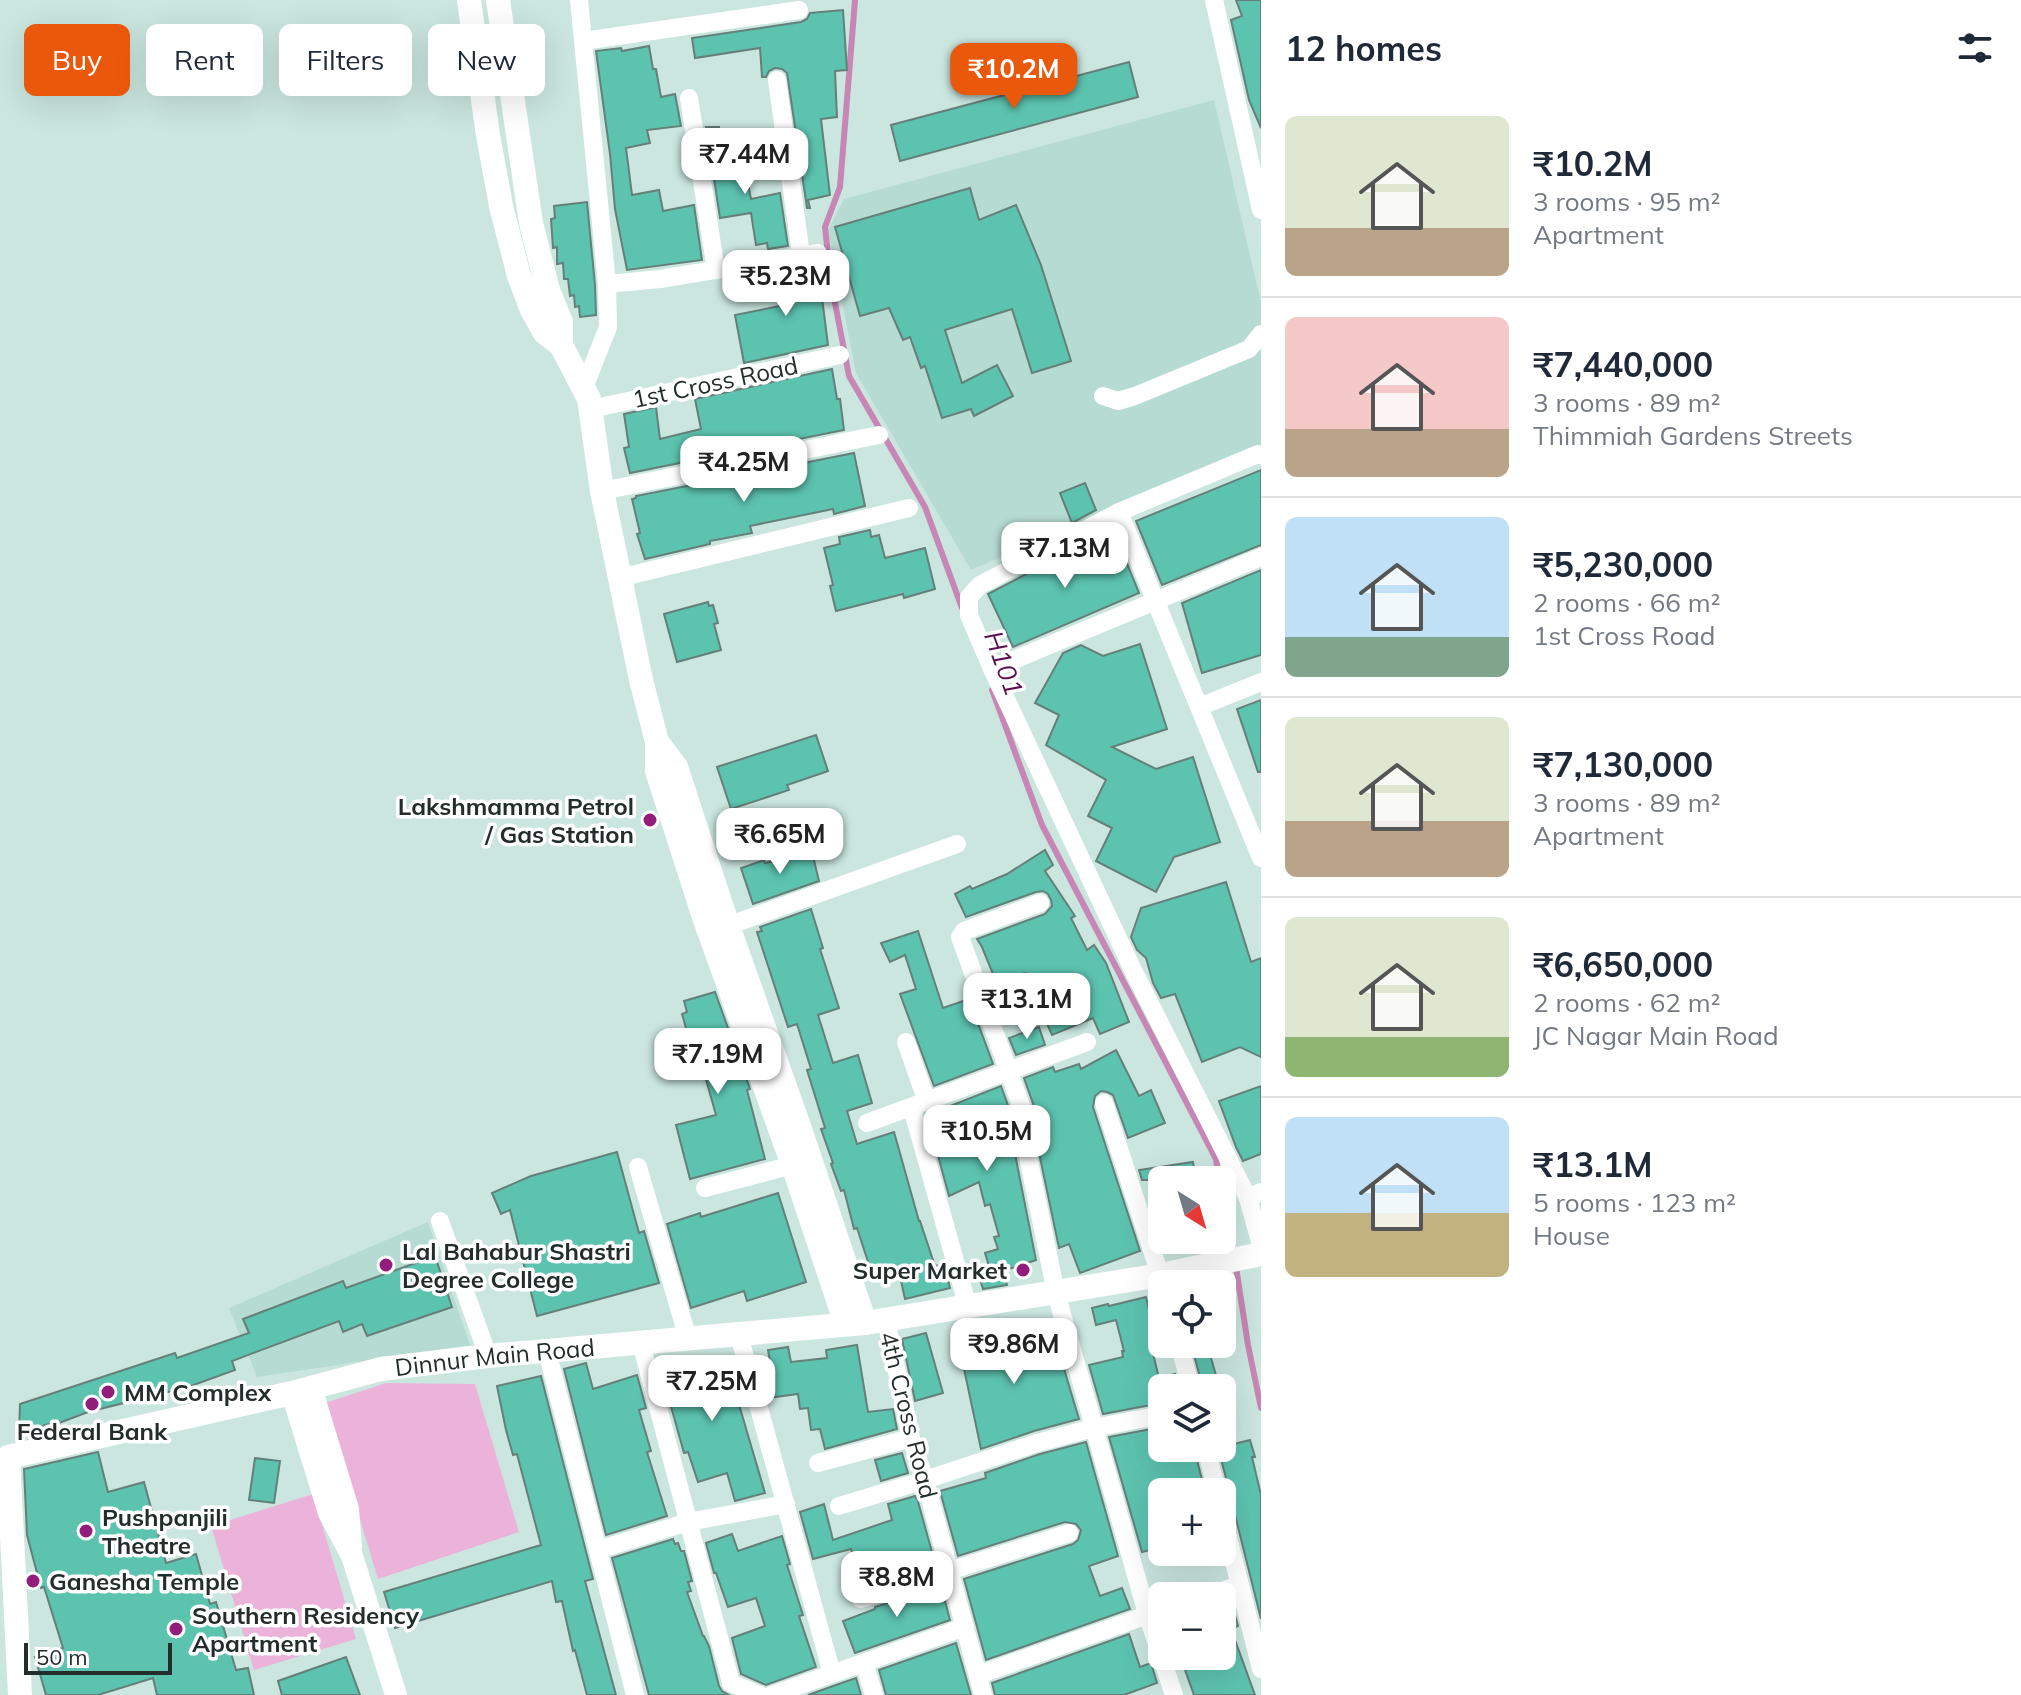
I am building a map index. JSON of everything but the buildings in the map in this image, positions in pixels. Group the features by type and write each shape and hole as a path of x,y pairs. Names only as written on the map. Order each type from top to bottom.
{"main road":[{"path":"469,0 498,191 519,276 545,333 561,345"},
{"path":"498,0 531,223 548,290 561,322 561,345 587,399 619,578 657,742 657,771 866,1322"},
{"path":"771,1075 793,1165 866,1322"},
{"name":"Dinnur Main Road","path":"1186,1270 1261,1254"},
{"name":"Dinnur Main Road","path":"4,1459 381,1369 488,1356 866,1322 1148,1282"},
{"path":"4,1459 20,1695"}],"street":[{"path":"579,0 607,284 608,327 587,399"},
{"path":"1214,0 1261,210"},
{"path":"583,41 799,10"},
{"path":"607,284 660,279 810,254 777,80"},
{"path":"689,98 716,270"},
{"path":"1103,396 1118,401 1135,396 1249,349 1261,334"},
{"name":"1st Cross Road","path":"587,399 840,355"},
{"path":"602,491 879,435"},
{"path":"1261,455 1119,512 980,585 969,597 969,615 992,669 1133,970 1254,1195 1261,1245"},
{"path":"619,578 909,508"},
{"path":"1119,512 1261,858"},
{"path":"992,669 1261,557"},
{"path":"1199,707 1261,682"},
{"path":"719,929 957,844"},
{"path":"1040,903 964,931 960,937 1031,1133 1026,1147 1056,1293 1093,1428 1148,1591"},
{"path":"906,1042 968,1307"},
{"path":"867,1123 1087,1042"},
{"path":"1104,1103 1159,1270"},
{"path":"705,1188 793,1165"},
{"path":"638,1167 688,1339"},
{"path":"440,1221 488,1356"},
{"name":"4th Cross Road","path":"866,1322 925,1480 983,1695"},
{"path":"739,1335 832,1674"},
{"path":"641,1343 731,1683 760,1695"},
{"path":"547,1351 635,1695"},
{"path":"302,1390 348,1509 352,1556 396,1695"},
{"path":"839,1506 1037,1443 1148,1418"},
{"path":"818,1463 911,1438"},
{"path":"598,1550 688,1522 786,1504"},
{"path":"861,1599 1069,1533"},
{"path":"1235,1566 1261,1669"},
{"path":"1236,1586 1240,1585"},
{"path":"978,1675 1148,1614"},
{"path":"772,1695 965,1627"},
{"path":"864,1663 874,1695"},
{"path":"1168,1670 1174,1695"}],"shaded area":[{"path":"1214,100 1261,303 1261,444 971,570 856,373 828,230 844,199"},
{"name":"Lal Bahabur Shastri Degree College","path":"428,1222 470,1345 257,1377 229,1308"},
{"path":"386,1383 475,1384 519,1532 378,1579 325,1403"},
{"path":"313,1494 356,1639 254,1670 211,1526"}],"waterway":[{"name":"H101","path":"855,0 840,187 825,227 831,282 849,376 925,507 962,608"},
{"name":"H101","path":"992,690 1042,825 1217,1166"},
{"name":"H101","path":"1236,1267 1261,1408"}],"place":[{"name":"Lakshmamma Petrol / Gas Station","path":"650,820"},
{"name":"Lal Bahabur Shastri Degree College","path":"386,1265"},
{"name":"Super Market","path":"1023,1270"},
{"name":"MM Complex","path":"108,1392"},
{"name":"Federal Bank","path":"92,1404"},
{"name":"Pushpanjili Theatre","path":"86,1531"},
{"name":"Ganesha Temple","path":"33,1581"},
{"name":"Southern Residency Apartment","path":"176,1629"}]}
